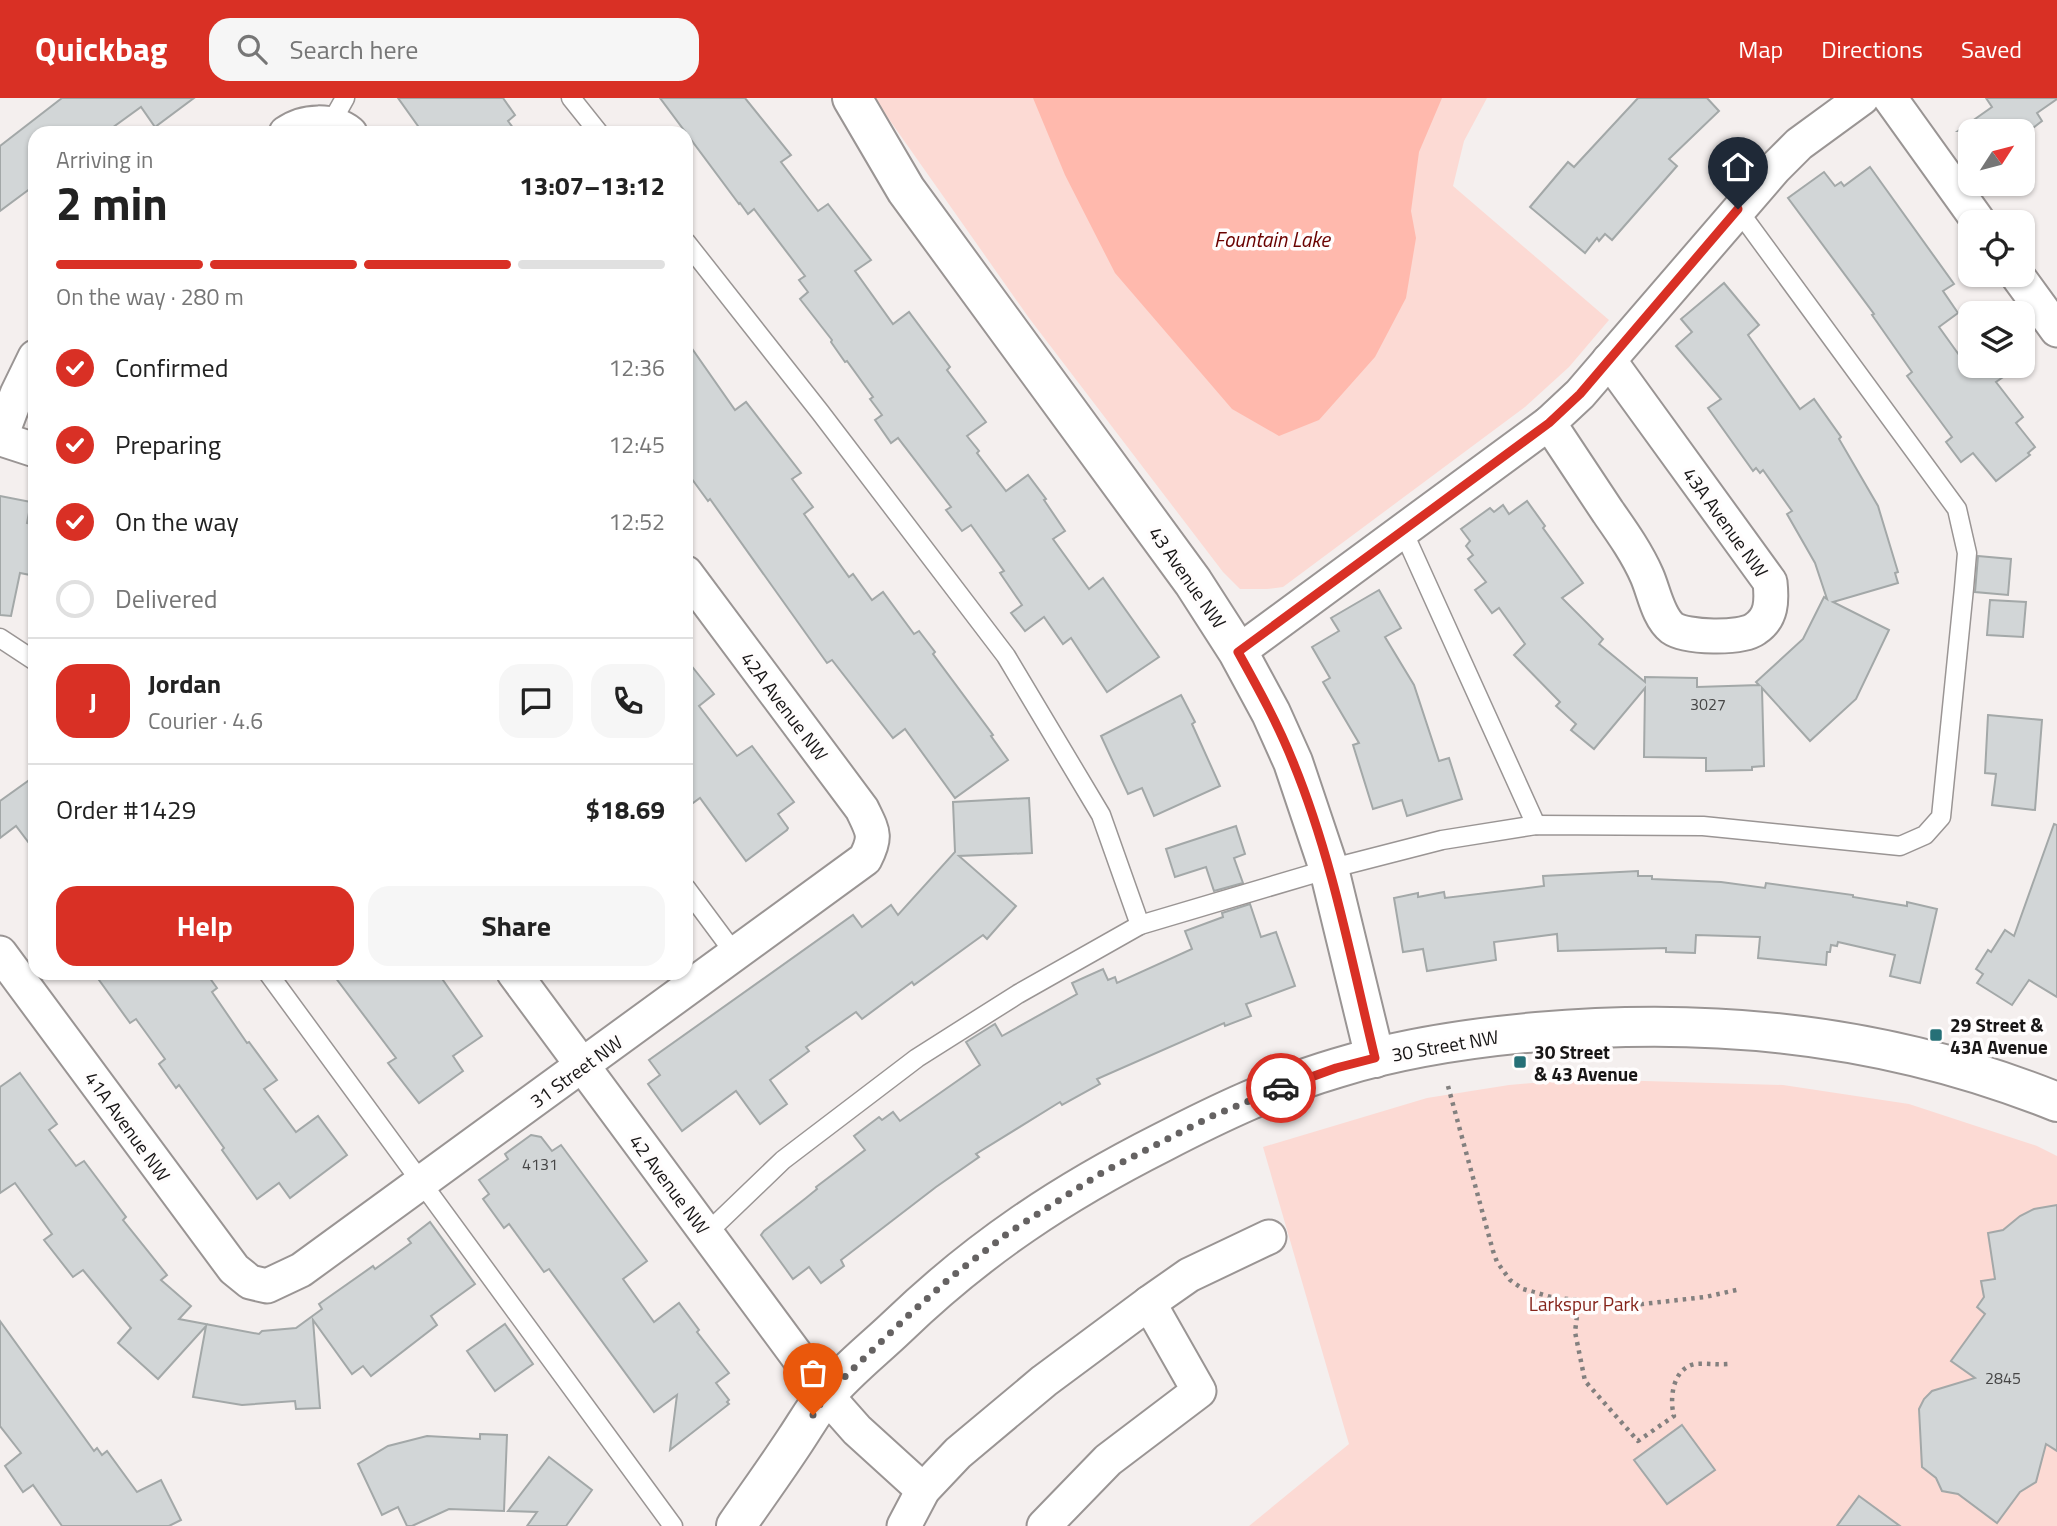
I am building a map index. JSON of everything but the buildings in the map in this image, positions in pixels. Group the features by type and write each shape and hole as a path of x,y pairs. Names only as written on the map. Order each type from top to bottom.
{"street":[{"name":"43 Avenue NW","path":"822,98 906,190"},
{"name":"43 Avenue NW","path":"852,98 906,190 1194,582 1238,652 1271,713 1293,762 1329,869 1375,1058"},
{"path":"1238,652 1549,423 1580,394 1775,168 1799,145 1862,98"},
{"path":"1890,98 1970,210"},
{"path":"306,126 342,118"},
{"path":"2026,287 2057,330"},
{"name":"43A Avenue NW","path":"1549,423 1632,547 1661,613 1670,626 1683,634 1733,635 1751,632 1763,624 1769,614 1770,582 1609,360"},
{"path":"28,371 0,439 28,448"},
{"name":"42A Avenue NW","path":"693,582 862,809 871,827 873,843"},
{"name":"31 Street NW","path":"267,1286 301,1270 582,1067 865,859 873,843"},
{"name":"41A Avenue NW","path":"0,953 234,1269 250,1282 267,1286"},
{"name":"42 Avenue NW","path":"519,980 826,1395 857,1430 923,1490"},
{"name":"30 Street NW","path":"736,1526 826,1395 950,1278 1049,1204 1103,1172 1210,1117 1336,1068 1430,1044 1567,1029 1632,1026 1786,1032 1836,1040 1945,1065 2057,1102"},
{"path":"904,1526 923,1490 958,1453 1044,1381 1189,1275 1269,1237"},
{"path":"1044,1526 1108,1460 1199,1391 1149,1303"}],"lane":[{"path":"571,98 593,126"},
{"path":"707,1233 783,1160 916,1058 1018,994 1140,925 1329,869 1442,840 1536,825 1703,826 1900,846 1925,835 1941,817 1968,553 1957,509 1738,209"},
{"path":"693,251 1006,656 1101,815 1140,925"},
{"path":"0,439 0,445"},
{"path":"1404,531 1536,825"},
{"path":"0,638 28,656"},
{"path":"693,898 734,954"},
{"path":"273,980 674,1526"}],"path":[{"path":"1448,1086 1497,1262 1510,1280 1523,1289 1551,1297 1625,1306 1705,1297 1741,1289"},
{"path":"1578,1300 1575,1332 1585,1381 1638,1441 1674,1416 1673,1387 1683,1371 1691,1365 1729,1364"}],"green space":[{"path":"874,98 1487,98 1464,141 1453,186 1609,320 1569,367 1525,407 1283,587 1240,589 1223,572 1029,318"},
{"name":"Larkspur Park","path":"1577,1079 1783,1085 1909,1104 2037,1146 2057,1156 2057,1526 1249,1526 1349,1444 1263,1147 1427,1098 1509,1085"}],"water":[{"name":"Fountain Lake","path":"1033,98 1442,98 1419,152 1411,211 1416,238 1406,298 1375,357 1319,420 1279,436 1232,409 1115,273 1065,175"}],"way so far":[{"path":"813,1415 826,1395 950,1278 1049,1204 1103,1172 1210,1117 1281,1088"}],"place":[{"name":"29 Street & 43A Avenue","path":"1936,1035"},
{"name":"30 Street & 43 Avenue","path":"1520,1062"}],"route":[{"path":"1281,1088 1336,1068 1375,1058 1329,869 1312,814 1271,713 1238,652 1549,423 1580,394 1738,209"}]}
